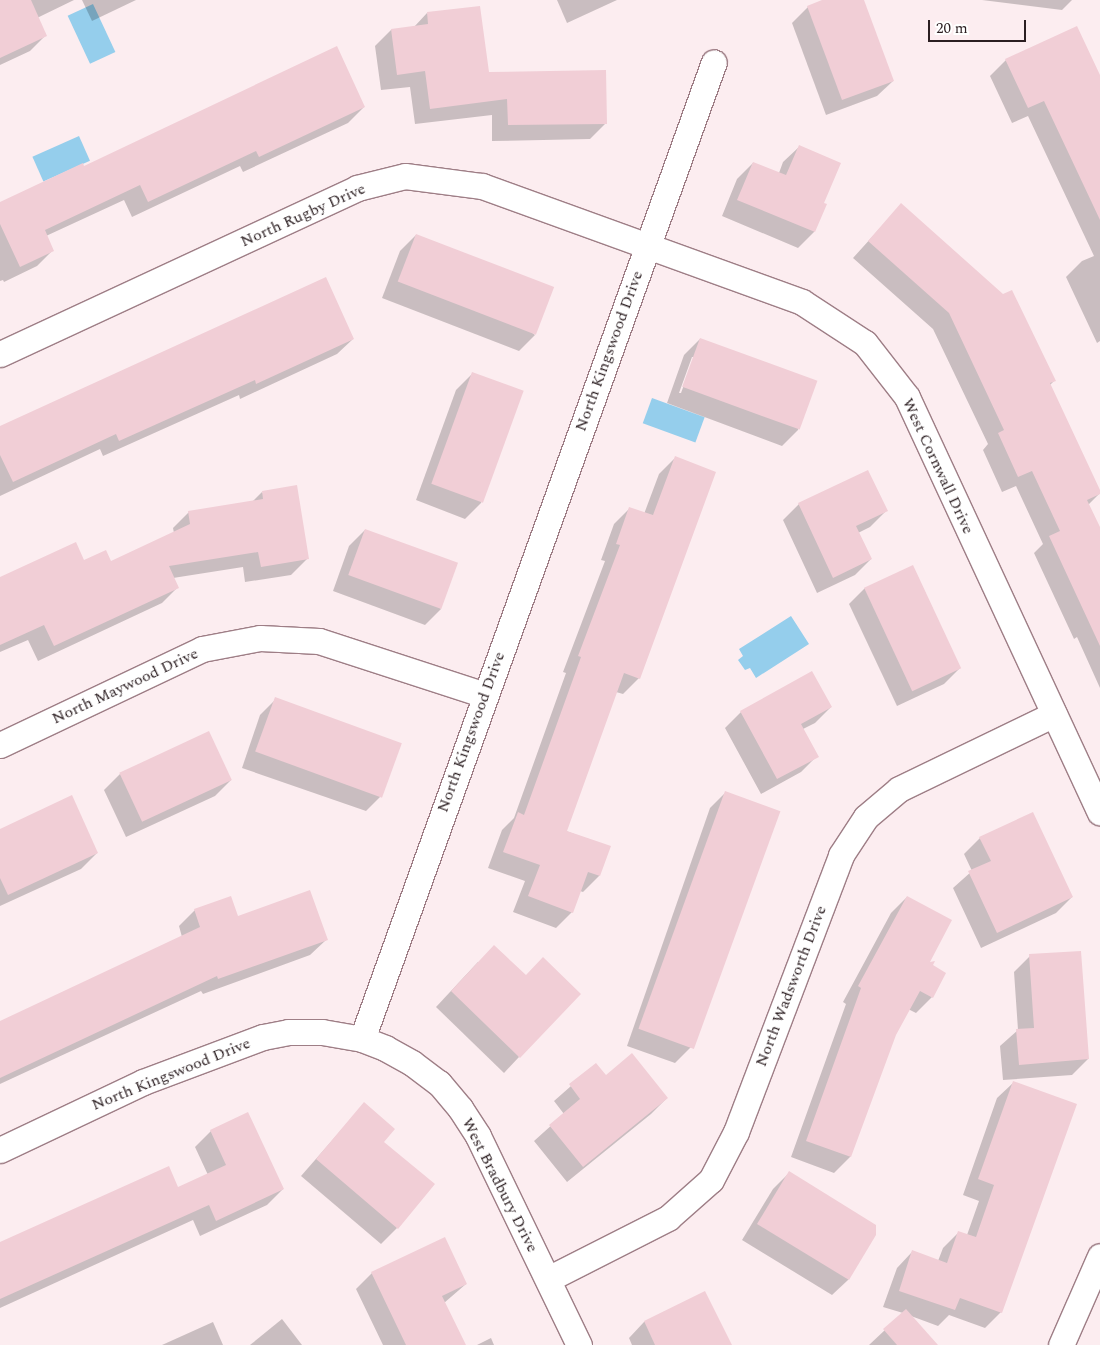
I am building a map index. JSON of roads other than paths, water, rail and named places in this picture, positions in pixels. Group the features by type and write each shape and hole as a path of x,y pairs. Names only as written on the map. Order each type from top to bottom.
{"street":[{"name":"North Kingswood Drive","path":"0,1150 143,1082 263,1037 288,1032 322,1032 362,1039 484,695 714,62"},
{"name":"North Rugby Drive","path":"0,354 357,188 405,176 482,186 647,246"},
{"name":"West Cornwall Drive","path":"647,246 802,302 865,343 907,397 1100,812"},
{"name":"North Maywood Drive","path":"0,745 202,649 260,638 319,641 484,695"},
{"name":"North Wadsworth Drive","path":"548,1279 668,1218 711,1180 736,1132 841,855 866,817 899,788 1054,714"},
{"name":"West Bradbury Drive","path":"362,1039 385,1048 412,1063 439,1083 460,1108 478,1136 579,1345"},
{"path":"1061,1345 1100,1256"}],"water":[{"path":"93,4 115,52 90,64 68,16"},
{"path":"79,136 90,161 43,181 32,157"},
{"path":"652,398 705,417 695,443 643,423"},
{"path":"791,616 809,644 756,678 750,668 745,670 738,660 743,656 739,649"}]}
